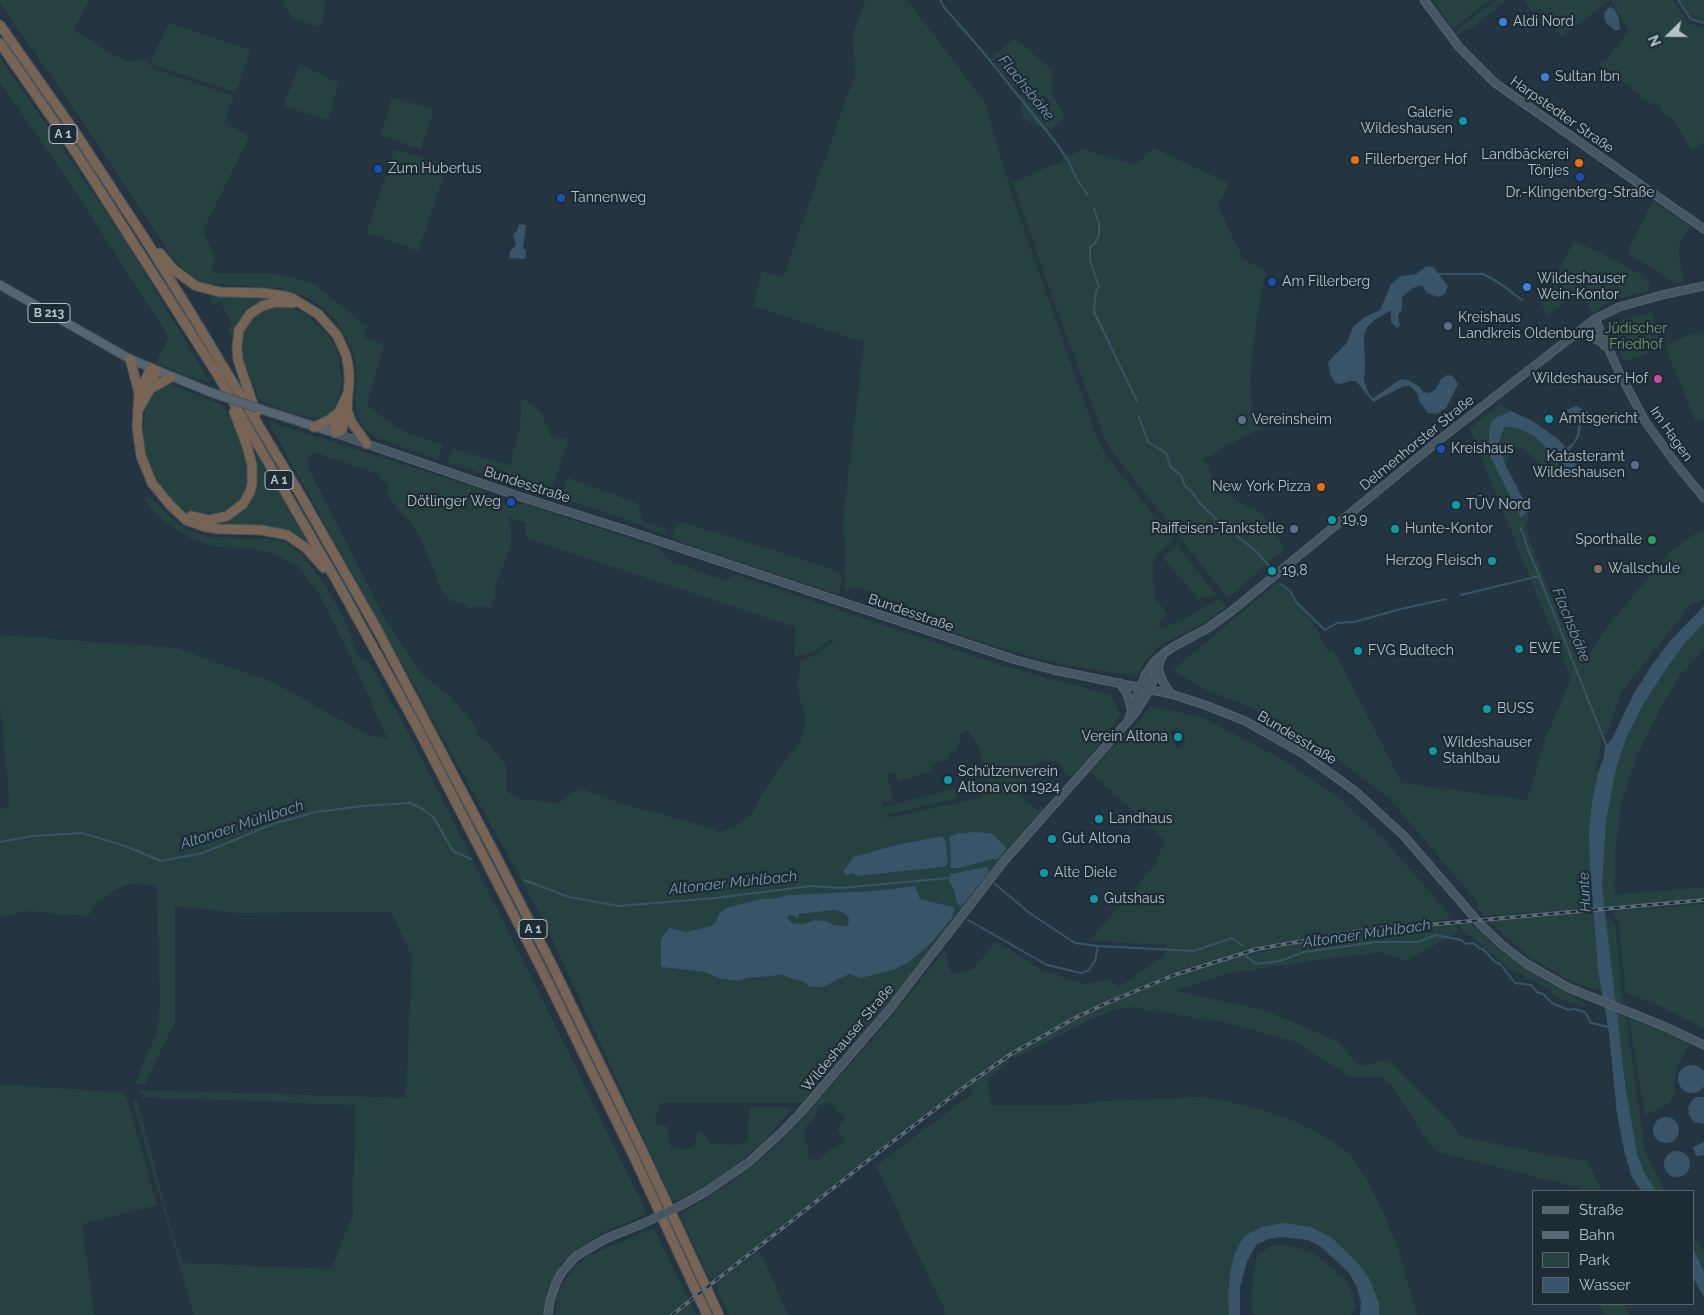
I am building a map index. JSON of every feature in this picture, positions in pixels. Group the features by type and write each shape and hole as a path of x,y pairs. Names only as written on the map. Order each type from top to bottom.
{"highway":[{"name":"A 1","path":"0,25 75,132 145,239 259,426 378,631 494,852 643,1152 719,1315"},
{"name":"A 1","path":"0,43 78,156 217,374 340,587 417,727 533,952 634,1157 707,1315"},
{"path":"145,239 155,247 174,270 196,286 220,292 278,294 292,298 324,319 337,335 348,365 348,393 343,411 334,427 335,433"},
{"path":"259,426 238,360 239,330 250,314 269,303 284,301 306,306"},
{"path":"130,359 139,393 138,436 143,465 160,495 186,520 205,527 261,530 287,535 313,555 340,587"},
{"path":"139,393 154,369"},
{"path":"138,410 150,389 154,369"},
{"path":"179,512 200,519 219,519 237,510 250,492 253,475 250,456 240,427 221,390 217,374"},
{"path":"150,389 171,376"},
{"path":"314,427 343,411"},
{"path":"343,411 367,444"}],"main road":[{"name":"Harpstedter Straße","path":"1424,0 1459,47 1495,83 1704,229"},
{"name":"Bundesstraße","path":"0,285 130,359 210,392 999,655 1054,670 1171,694 1205,705 1258,728 1302,752 1338,777 1387,819 1466,908 1501,944 1541,973 1585,995 1666,1027 1704,1045"},
{"name":"Delmenhorster Straße","path":"1140,687 1149,668 1163,654 1208,628 1233,610 1438,441 1595,319 1608,311 1630,303 1704,286"},
{"name":"Im Hagen","path":"1595,319 1645,421 1704,498"},
{"name":"Im Hagen","path":"1574,335 1588,336 1600,341 1611,353"},
{"path":"1150,689 1163,654"},
{"path":"1158,668 1163,682 1171,694"},
{"path":"1120,683 1127,694 1131,709"},
{"name":"Wildeshauser Straße","path":"1128,720 1140,687"},
{"name":"Wildeshauser Straße","path":"548,1315 556,1283 562,1272 576,1256 605,1239 642,1224 707,1192 744,1166 801,1112 889,1010 1005,860 1136,712 1150,689"}],"green space":[{"path":"0,0 89,0 73,30 126,62 145,59 154,69 234,96 225,122 249,137 203,230 215,259 211,273 272,273 313,283 367,327 364,337 384,345 367,405 405,432 443,445 438,459 376,438 363,427 358,417 355,399 357,377 354,353 337,321 318,304 303,295 279,288 204,283 188,274 170,254 90,132 0,3"},
{"path":"284,0 327,0 320,27 292,18 283,2"},
{"path":"866,0 907,0 985,103 1011,192 1102,449 1173,539 1158,554 1153,563 1154,597 1168,614 1158,625 1162,628 1189,617 1219,598 1227,607 1195,628 1158,647 1146,660 1137,676 1071,666 1035,658 940,629 914,609 858,587 845,591 845,539 842,529 864,342 753,306 762,271 783,277 855,75 853,32"},
{"path":"1434,0 1491,0 1452,28"},
{"path":"1496,0 1507,0 1470,29 1455,35 1459,28"},
{"path":"1524,0 1610,0 1561,37 1540,8 1533,12"},
{"path":"1611,0 1673,0 1688,23 1704,28 1704,140 1703,143 1692,151 1674,120 1661,112 1661,106 1646,101 1629,86 1599,65 1629,32"},
{"path":"1679,0 1704,0 1704,22 1691,16"},
{"path":"169,23 251,50 236,92 154,65 151,59"},
{"path":"1015,38 1052,70 1052,95 1065,117 1050,131 1022,118 1021,94 990,58"},
{"path":"0,58 125,240 210,382 196,379 156,363 169,337 63,173 0,82"},
{"path":"299,64 339,83 328,120 284,106"},
{"path":"392,97 434,110 420,149 381,135"},
{"path":"1153,148 1229,183 1218,204 1228,228 1244,260 1266,270 1257,315 1250,376 1252,410 1259,429 1203,459 1208,465 1213,482 1246,507 1256,509 1277,530 1273,533 1285,548 1228,598 1106,442 1050,291 1013,182 1061,162 1067,154 1074,154 1082,149 1136,165"},
{"path":"395,149 447,166 418,251 367,232"},
{"path":"1653,201 1690,226 1679,246 1683,282 1674,283 1658,271 1628,254 1629,248"},
{"path":"1575,241 1604,254 1645,277 1649,282 1650,287 1648,291 1608,302 1593,313 1579,291 1548,316 1537,296 1551,286 1559,267"},
{"path":"214,295 263,295 274,299 249,311 240,320 235,335 232,336 228,328 232,324 220,301 212,305 209,299"},
{"path":"288,306 305,314 325,331 338,355 342,381 340,391 332,412 325,417 312,418 289,412 260,400 242,358 241,341 245,328 254,316 272,307"},
{"name":"Jüdischer Friedhof","path":"1652,312 1661,347 1625,362 1610,327 1623,320"},
{"path":"1704,332 1704,419 1695,420 1665,346 1692,334"},
{"path":"169,384 224,406 243,448 248,466 247,489 236,504 224,512 206,515 185,510 168,497 153,475 144,448 145,411 149,400 155,393"},
{"path":"522,397 542,414 551,436 568,439 550,495 448,462 453,448 510,466 520,426"},
{"path":"1500,404 1511,411 1493,419 1491,458 1521,518 1529,510 1526,527 1529,538 1563,626 1576,650 1585,661 1612,621 1672,550 1704,529 1704,598 1698,604 1694,601 1621,692 1607,733 1600,737 1602,743 1596,770 1599,770 1592,801 1589,834 1593,908 1484,916 1477,908 1479,904 1389,798 1333,756 1287,726 1245,705 1206,690 1173,670 1279,581 1316,627 1327,650 1333,649 1402,783 1527,800 1546,737 1571,679 1470,429"},
{"path":"268,421 483,490 493,499 511,505 526,504 660,549 671,561 723,580 736,575 1004,666 1111,695 1120,713 1106,737 1071,778 1056,761 1042,759 1013,790 1037,810 1041,806 1045,810 983,882 911,976 804,1103 660,1103 655,1118 656,1126 667,1126 671,1148 687,1150 693,1146 700,1130 711,1144 740,1145 748,1139 749,1107 787,1107 791,1110 762,1143 725,1174 703,1188 673,1202 543,919","holes":["318,453 378,474 382,482 384,481 390,489 386,492 396,507 409,520 421,539 443,592 452,601 462,603 471,608 481,606 491,609 495,596 495,587 511,546 511,527 508,517 526,523 526,538 795,627 794,657 814,652 830,639 835,640 816,654 800,661 798,685 800,700 806,717 801,743 784,761 762,794 753,813 736,826 718,833 715,829 626,805 580,788 559,803 520,799 506,791 506,766 488,742 479,736 475,725 451,697 425,677 389,626 310,471 307,460 310,455","968,729 987,769 987,790 980,798 886,818 882,803 893,800 887,775 896,773 898,781 933,771 931,764 903,771 949,759 949,755 958,749 961,734","959,833 992,833 973,865 951,867","942,836 942,867 858,876 853,873 849,864 853,857 896,845","961,873 985,877 961,907 952,885 950,874","914,886 920,899 953,907 919,952 909,962 893,970 861,978 849,974 823,987 810,987 804,982 781,975 747,978 739,981 721,979 705,972 661,967 661,940 669,929 687,932 711,926 716,922 719,913 744,903 788,895 873,891"]},
{"path":"1504,427 1516,428 1534,437 1567,468 1555,480 1539,462 1522,448 1514,447 1508,457 1506,466 1498,445"},
{"path":"250,444 311,548 292,535 213,527 210,522 251,495"},
{"path":"567,477 638,504 643,522 667,529 665,535 562,498"},
{"path":"149,496 169,516 186,529 210,537 269,539 286,543 300,553 319,576 343,616 358,655 369,662 417,749 530,974 647,1214 602,1233 573,1252 562,1263 549,1287 544,1315 194,1315 133,1103 134,1100 137,1100 172,1232 183,1263 331,1269 353,1215 355,1105 144,1097 139,1090 406,1098 412,957 392,912 236,913 175,906 175,1022 145,1084 135,1084 157,1032 160,1005 157,886 129,884 113,891 99,901 88,916 27,911 0,917 0,809 10,807 0,703 0,635 177,648 274,683 364,733 388,740 321,597 297,565 274,554 249,548 217,547 192,539 167,523 151,509 144,498"},
{"path":"682,522 836,570 842,574 840,590 838,594 707,552 672,538 676,524"},
{"path":"1177,545 1216,595 1199,599 1163,558"},
{"path":"1704,623 1704,649 1680,675 1660,709 1637,755 1622,800 1615,854 1614,895 1704,887 1704,898 1604,907 1602,887 1606,821 1616,769 1627,736 1644,703 1668,666 1685,643"},
{"path":"1151,706 1204,718 1282,759 1340,798 1384,840 1437,900 1451,919 1326,934 1255,947 1173,972 1090,1009 1006,1054 872,1154 715,1278 710,1279 680,1215 732,1182 788,1134 876,1035 945,950 951,974 973,970 996,941 1041,970 1083,984 1110,980 1119,987 1164,956 1166,945 1089,941 1155,865 1165,840 1090,772 1138,723","holes":["1178,727 1186,743 1177,748 1169,732","826,1102 830,1103 845,1119 838,1128 845,1141 817,1161 806,1157 809,1152 805,1138 806,1126 815,1117 818,1106"]},
{"path":"955,789 957,798 886,815 884,807"},
{"path":"1704,904 1704,1028 1660,1006 1626,993 1619,924 1611,911"},
{"path":"835,910 846,914 849,919 848,926 814,920 803,924 792,923 786,918 789,915"},
{"path":"1593,912 1598,971 1602,992 1567,979 1531,958 1488,921"},
{"path":"1605,915 1615,924 1623,1004 1615,1001"},
{"path":"1471,923 1496,947 1540,978 1576,998 1585,1006 1558,998 1544,986 1512,971 1458,925"},
{"path":"1455,925 1460,931 1406,961 1380,952 1316,960 1225,974 1176,991 1267,1011 1338,1042 1359,1066 1389,1060 1450,1121 1460,1136 1547,1155 1587,1161 1602,1190 1581,1190 1580,1188 1438,1152 1425,1138 1394,1088 1381,1077 1351,1077 1296,1042 1227,1023 1131,1007 1115,1009 1089,1020 1014,1059 1012,1056 1078,1019 1175,977 1234,958 1327,938 1377,931"},
{"path":"1617,1014 1626,1017 1644,1147 1647,1157 1664,1190 1655,1190 1645,1174 1637,1154 1632,1132"},
{"path":"1629,1018 1690,1043 1677,1067 1674,1078 1674,1093 1670,1102 1662,1108 1645,1115"},
{"path":"1009,1059 1010,1061 990,1077 988,1087 991,1105 1071,1105 1106,1101 1201,1097 1223,1100 1262,1110 1299,1123 1338,1145 1348,1153 1360,1169 1377,1199 1396,1242 1417,1315 1379,1315 1379,1303 1332,1238 1261,1227 1243,1236 1235,1252 1228,1299 1229,1315 945,1315 944,1308 876,1166 973,1093 970,1086"},
{"path":"0,1085 123,1092 127,1099 157,1205 82,1224 94,1315 0,1315"},
{"path":"654,1228 688,1299 668,1315 556,1315 557,1297 565,1280 575,1267 588,1256"},
{"path":"1694,1237 1704,1252 1704,1272 1694,1250"},
{"path":"1272,1246 1290,1246 1314,1253 1348,1282 1356,1306 1351,1315 1253,1315 1251,1296 1257,1255"},
{"path":"759,1251 788,1315 729,1315 716,1284"},
{"path":"691,1303 696,1315 676,1315 685,1308"},
{"path":"1599,1305 1624,1305 1629,1315 1604,1315"}],"water":[{"path":"1610,7 1614,8 1619,18 1620,29 1616,31 1606,23 1604,16 1605,11"},
{"path":"519,224 526,225 523,248 526,250 525,259 510,258 510,251 516,245 513,234 517,231"},
{"path":"1427,266 1433,267 1448,286 1445,294 1438,297 1427,293 1422,285 1413,288 1402,297 1402,310 1398,315 1400,326 1397,328 1391,322 1391,310 1367,327 1364,336 1364,380 1369,394 1373,398 1401,379 1408,380 1420,387 1423,392 1428,393 1435,390 1441,379 1447,375 1453,376 1458,384 1446,408 1437,414 1428,413 1419,401 1418,394 1410,386 1404,386 1373,402 1356,381 1341,384 1335,383 1330,374 1328,362 1347,343 1353,327 1365,317 1380,310 1391,284 1401,276 1416,274"},
{"path":"1576,406 1588,412 1590,418 1581,426 1579,437 1569,451 1577,460 1575,467 1567,468 1534,436 1516,428 1504,427 1498,445 1506,466 1529,510 1521,518 1491,458 1489,429 1493,419 1511,411 1531,420 1557,438 1566,448 1573,443 1577,435 1579,420 1578,417 1569,415 1567,410"},
{"path":"1704,606 1704,623 1685,643 1668,666 1644,703 1627,736 1616,769 1606,821 1602,887 1626,1090 1637,1154 1645,1174 1655,1190 1640,1190 1631,1175 1617,1114 1609,1033 1598,971 1589,834 1592,801 1605,746 1612,739 1633,695 1669,642"},
{"path":"959,833 992,833 1007,848 998,859 959,868 951,868 950,837"},
{"path":"942,836 945,840 948,861 947,865 942,867 858,876 853,873 848,875 843,872 853,857 896,845"},
{"path":"987,867 989,872 961,907 957,902 949,881 950,874"},
{"path":"915,886 920,899 953,907 952,918 932,942 909,962 893,970 861,978 849,974 823,987 810,987 804,982 781,975 747,978 739,981 721,979 705,972 661,967 661,940 669,928 687,932 711,926 716,922 719,913 726,908 761,899 773,899 788,895 873,891","holes":["835,910 846,914 849,919 848,926 814,920 803,924 792,923 787,918 789,915 794,915 798,919 799,914"]},
{"path":"1692,1065 1702,1069 1705,1074 1705,1084 1702,1089 1692,1093 1682,1089 1678,1079 1682,1069"},
{"path":"1696,1097 1704,1097 1704,1124 1694,1122 1689,1115 1688,1107"},
{"path":"1666,1117 1675,1121 1679,1130 1675,1139 1666,1143 1657,1139 1653,1130 1657,1121"},
{"path":"1704,1142 1704,1155 1696,1156 1693,1147"},
{"path":"1677,1151 1686,1155 1690,1164 1686,1173 1677,1177 1668,1173 1664,1164 1668,1155"},
{"path":"1284,1223 1311,1227 1332,1238 1357,1262 1369,1278 1379,1303 1379,1315 1360,1315 1361,1302 1357,1287 1349,1273 1320,1246 1308,1240 1281,1237 1269,1239 1256,1245 1247,1262 1240,1287 1240,1315 1229,1315 1230,1273 1235,1252 1244,1236 1261,1227"},
{"path":"1694,1250 1704,1272 1704,1297 1694,1280"}],"waterway":[{"name":"Flachsbäke","path":"940,0 1057,144 1088,195"},
{"path":"1678,0 1691,19 1704,23"},
{"name":"Flachsbäke","path":"1094,208 1099,224 1099,235 1095,243 1090,247 1090,260 1099,287 1096,291 1094,312 1137,401"},
{"path":"1439,274 1483,274 1498,282 1522,300"},
{"name":"Flachsbäke","path":"1139,417 1148,442 1166,453 1171,467 1181,475 1185,486 1215,518 1258,553 1269,566"},
{"path":"1521,528 1539,575"},
{"name":"Flachsbäke","path":"1461,595 1539,576 1607,747"},
{"name":"Flachsbäke","path":"1281,584 1290,591 1296,602 1325,630 1337,623 1354,622 1446,599"},
{"name":"Altonaer Mühlbach","path":"0,842 32,836 82,833 125,846 161,861 203,853 273,824 316,812 362,806 410,803 423,809 434,818 453,851 471,859"},
{"name":"Altonaer Mühlbach","path":"524,880 569,897 619,906 715,898 810,886 841,888 949,878"},
{"path":"995,884 1031,914 1075,943 1098,946"},
{"name":"Altonaer Mühlbach","path":"968,920 1047,965 1081,973 1088,971 1095,961 1098,946 1194,951 1232,938 1243,946"},
{"name":"Altonaer Mühlbach","path":"1246,956 1256,964 1280,961 1304,952 1376,942 1418,942 1436,935 1461,940 1466,944 1473,943 1500,964 1515,983 1531,985 1552,1003 1568,1010 1574,1009 1585,1012 1591,1023 1609,1027"}],"railway":[{"path":"672,1315 875,1155 1011,1054 1077,1017 1174,975 1257,949 1360,931 1704,900"}],"place":[{"name":"Aldi Nord","path":"1503,22"},
{"name":"Sultan Ibn","path":"1545,77"},
{"name":"Galerie Wildeshausen","path":"1463,121"},
{"name":"Fillerberger Hof","path":"1355,160"},
{"name":"Landbäckerei Tönjes","path":"1579,163"},
{"name":"Zum Hubertus","path":"378,169"},
{"name":"Dr.-Klingenberg-Straße","path":"1580,177"},
{"name":"Tannenweg","path":"561,198"},
{"name":"Am Fillerberg","path":"1272,282"},
{"name":"Wildeshauser Wein-Kontor","path":"1527,287"},
{"name":"Kreishaus Landkreis Oldenburg","path":"1448,326"},
{"name":"Wildeshauser Hof","path":"1658,379"},
{"name":"Amtsgericht","path":"1549,419"},
{"name":"Vereinsheim","path":"1242,420"},
{"name":"Kreishaus","path":"1441,449"},
{"name":"Katasteramt Wildeshausen","path":"1635,465"},
{"name":"New York Pizza","path":"1321,487"},
{"name":"Dötlinger Weg","path":"511,502"},
{"name":"TÜV Nord","path":"1456,505"},
{"name":"19,9","path":"1332,520"},
{"name":"Raiffeisen-Tankstelle","path":"1294,529"},
{"name":"Hunte-Kontor","path":"1395,529"},
{"name":"Sporthalle","path":"1652,540"},
{"name":"Herzog Fleisch","path":"1492,561"},
{"name":"Wallschule","path":"1598,569"},
{"name":"19,8","path":"1272,571"},
{"name":"EWE","path":"1519,649"},
{"name":"FVG Budtech","path":"1358,651"},
{"name":"BUSS","path":"1487,709"},
{"name":"Verein Altona","path":"1178,737"},
{"name":"Wildeshauser Stahlbau","path":"1433,751"},
{"name":"Schützenverein Altona von 1924","path":"948,780"},
{"name":"Landhaus","path":"1099,819"},
{"name":"Gut Altona","path":"1052,839"},
{"name":"Alte Diele","path":"1044,873"},
{"name":"Gutshaus","path":"1094,899"}],"water label":[{"name":"Hunte","path":"1585,892"}]}
